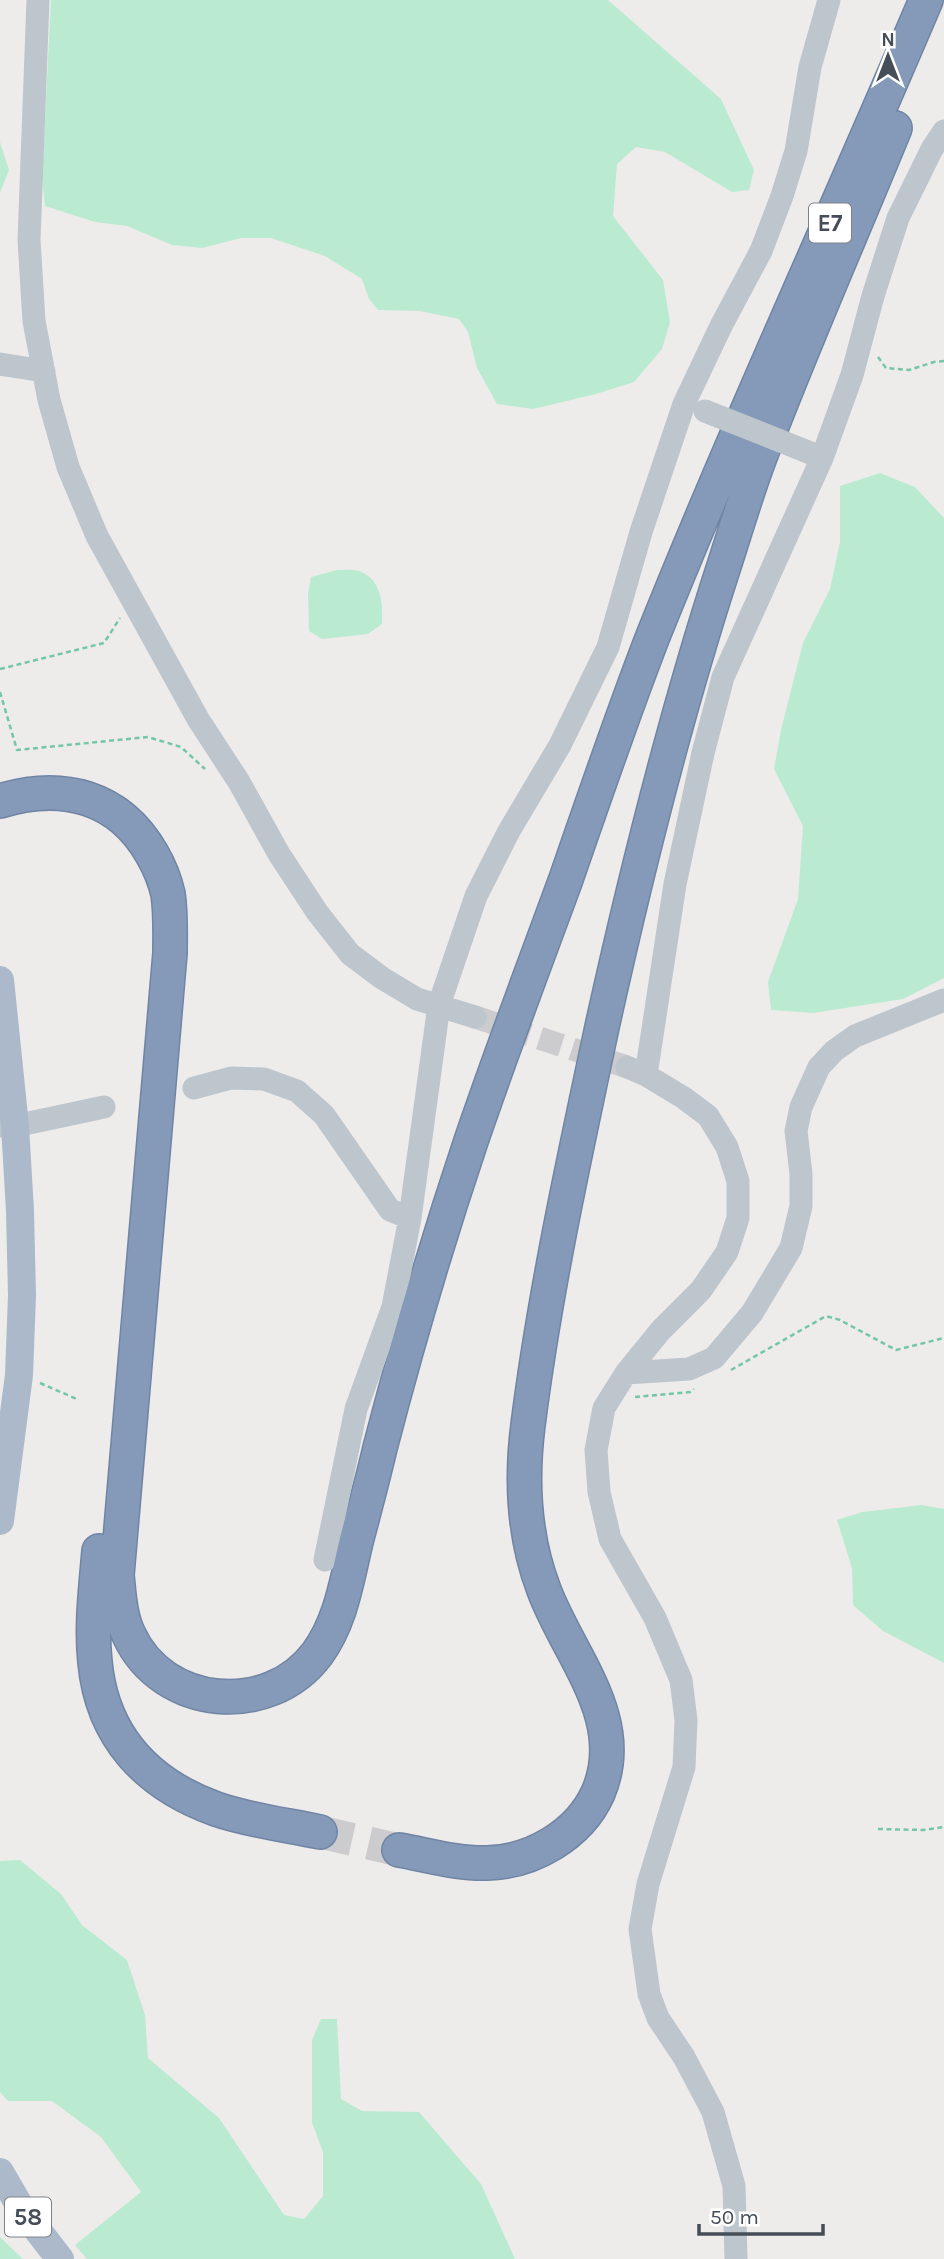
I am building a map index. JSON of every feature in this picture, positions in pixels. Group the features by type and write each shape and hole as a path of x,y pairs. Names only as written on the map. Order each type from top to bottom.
{"highway":[{"name":"E7","path":"746,453 926,0"},
{"name":"E7","path":"746,453 944,12"},
{"path":"0,801 24,793 55,792 80,796 105,806 127,821 144,840 158,866 167,892 170,953 117,1575 121,1609 128,1635 145,1660 162,1676 186,1690 214,1697 244,1697 272,1690 295,1677 314,1658 331,1632 345,1595 403,1360 471,1140 653,638 746,453"},
{"path":"399,1850 456,1861 488,1863 516,1859 542,1850 564,1836 584,1815 598,1792 606,1764 606,1737 600,1708 590,1681 553,1612 532,1552 524,1469 527,1429 565,1199 649,825 701,639 746,453"},
{"path":"0,813 55,814 82,820 104,831 124,848 138,869 147,893 148,964 97,1587 94,1662 100,1695 112,1726 129,1752 154,1777 185,1796 219,1810 320,1832"}],"main road":[{"path":"0,980 8,1126 21,1247 19,1375 0,1521"},
{"name":"58","path":"0,2172 22,2210 60,2259"}],"street":[{"path":"38,0 29,240 34,321 49,400 68,467 97,536 198,719 239,782 279,854 317,912 350,954 417,999 475,1017"},
{"path":"325,1560 356,1409 393,1307 410,1218 439,1005 476,896 509,831 560,745 608,647 641,532 694,407 721,326 761,251 782,196 796,151 810,67 829,0"},
{"path":"736,2259 734,2186 713,2112 684,2057 658,2018 649,1994 640,1929 648,1884 684,1767 686,1720 681,1680 655,1618 610,1539 599,1492 596,1450 604,1408 626,1373 662,1330 701,1290 727,1252 738,1218 738,1181 727,1147 708,1116 684,1098 636,1071 703,753 723,677 852,375 898,218 932,149 944,131"},
{"path":"0,365 44,371"},
{"path":"694,407 818,456"},
{"path":"626,1373 689,1369 714,1358 722,1349 752,1313 791,1248 801,1206 802,1174 796,1131 801,1107 819,1067 834,1051 855,1036 944,1000"},
{"path":"194,1088 231,1079 264,1079 297,1091 324,1115 390,1210 410,1218"},
{"path":"8,1126 104,1107"}],"path":[{"path":"867,319 873,350 886,368 909,370 944,361"},
{"path":"0,669 104,643 132,600"},
{"path":"0,692 17,750 148,737 181,747 210,773"},
{"path":"723,1374 826,1316 840,1320 896,1350 944,1338"},
{"path":"19,1375 79,1400"},
{"path":"611,1397 648,1397 690,1392 701,1386"},
{"path":"878,1829 923,1830 944,1827"}],"green space":[{"path":"51,0 608,0 721,99 754,170 749,190 732,192 665,152 636,147 617,164 613,216 663,280 670,322 662,349 634,382 533,409 497,404 477,368 468,332 459,319 420,311 378,310 369,299 362,279 325,256 271,238 241,238 202,248 172,245 127,226 95,222 45,206 42,179"},
{"path":"0,142 9,170 0,193"},
{"path":"880,473 915,487 944,518 944,978 903,999 813,1013 771,1010 768,982 798,899 803,826 774,769 781,730 803,643 830,589 840,542 840,486"},
{"path":"337,570 359,571 377,586 382,624 368,634 322,639 309,631 308,594 311,577"},
{"path":"922,1505 944,1509 944,1663 883,1631 853,1605 852,1568 837,1520 862,1512"},
{"path":"20,1860 61,1894 82,1925 127,1960 145,2015 148,2058 219,2118 284,2215 304,2219 323,2196 323,2152 312,2123 312,2040 321,2019 337,2019 341,2099 362,2111 419,2112 481,2184 515,2259 87,2259 75,2245 141,2192 101,2137 52,2101 8,2101 0,2092 0,1861"},
{"path":"0,2237 23,2259 0,2259"}],"tunnel":[{"path":"475,1017 627,1067"},
{"path":"320,1832 399,1850"}]}
